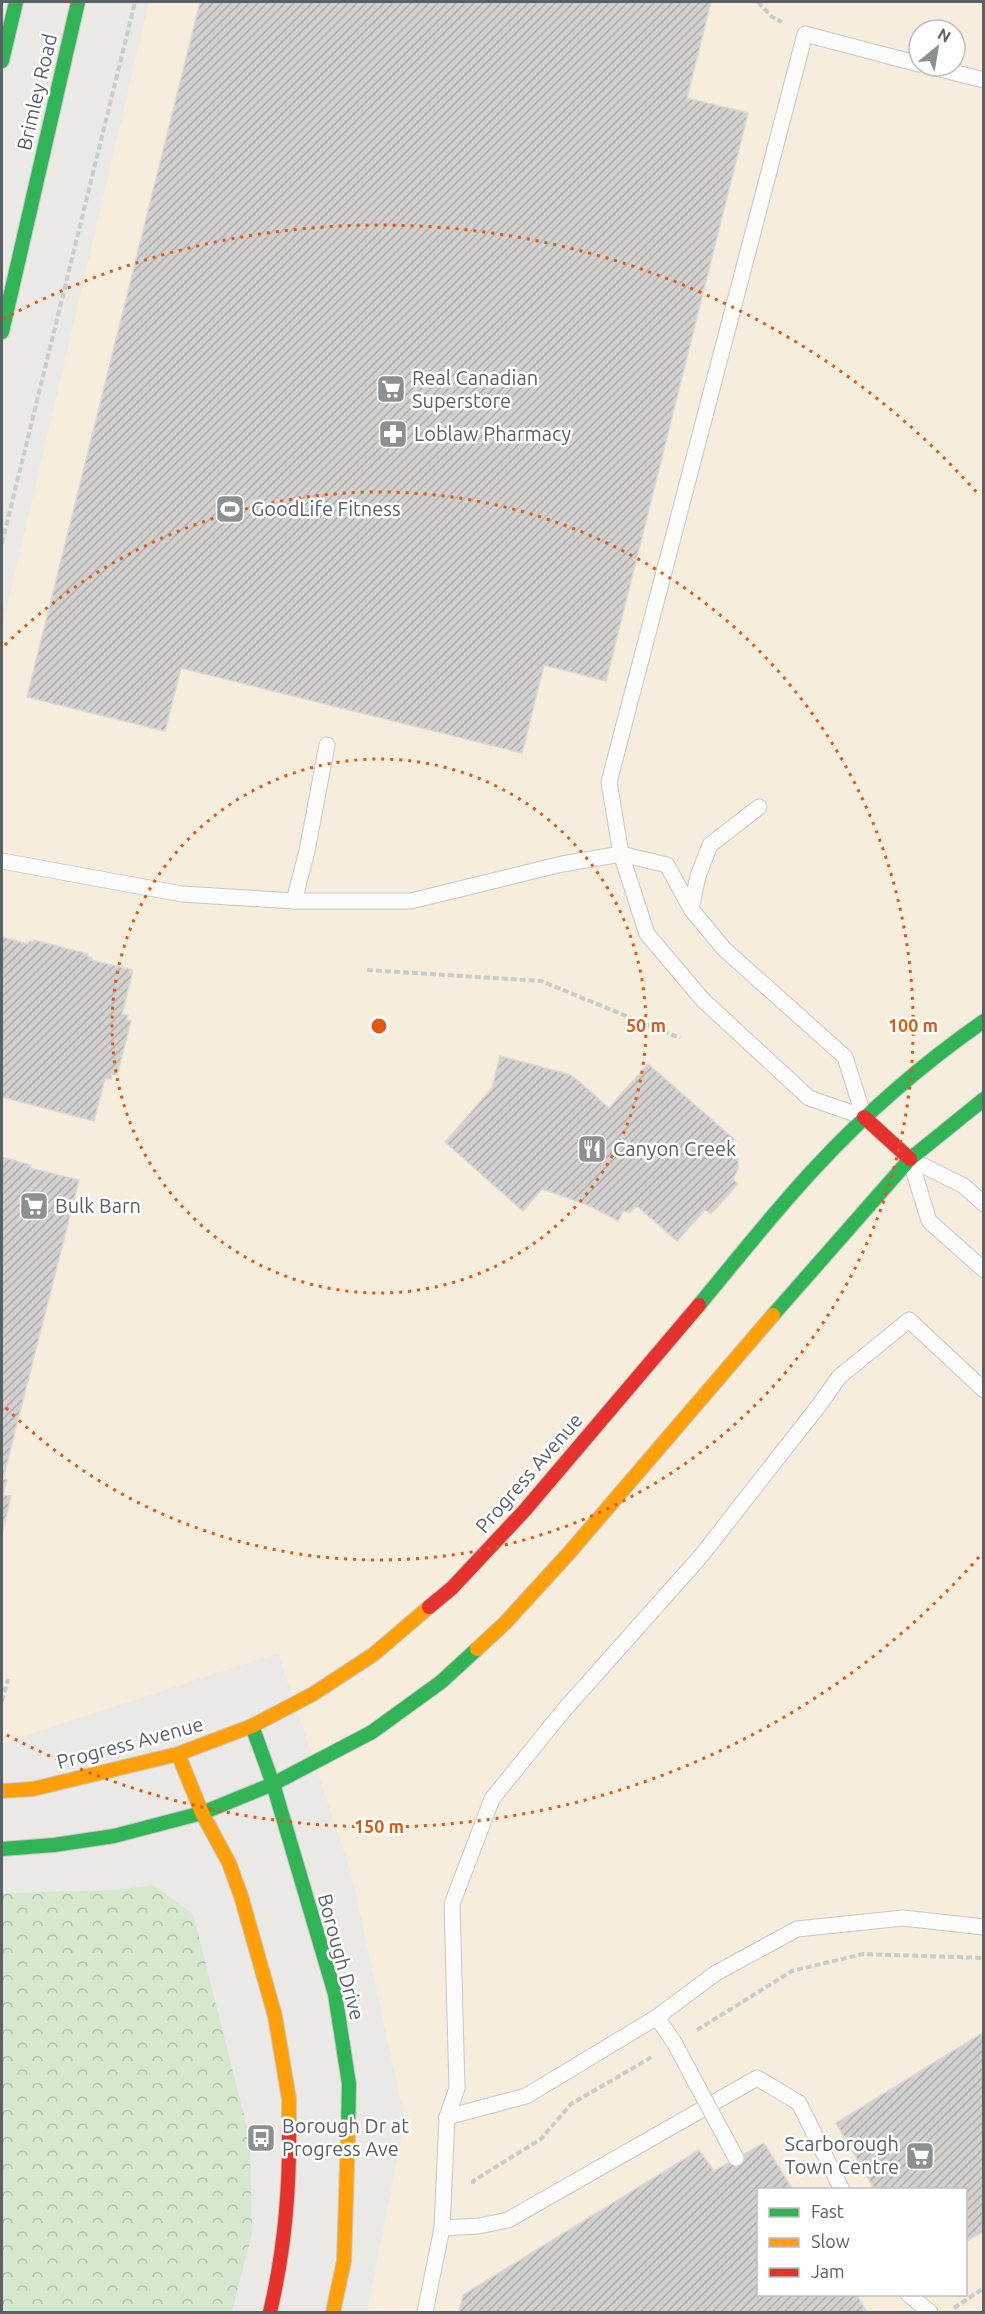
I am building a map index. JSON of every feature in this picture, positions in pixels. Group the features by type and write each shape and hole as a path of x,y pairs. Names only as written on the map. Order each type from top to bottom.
{"main road":[{"name":"Brimley Road","path":"2,61 16,2"},
{"name":"Brimley Road","path":"2,332 78,2"},
{"name":"Progress Avenue","path":"2,1791 33,1789 178,1754 252,1726 313,1694 374,1654 452,1588 525,1510 813,1170 864,1117 960,1037 984,1021"},
{"path":"2,1850 114,1836 202,1813 273,1784 372,1732 441,1682 505,1623 569,1553 852,1223 910,1159 984,1099"},
{"path":"864,1117 910,1159"},
{"name":"Borough Drive","path":"252,1726 273,1784 335,1994 349,2084 344,2261 333,2313"},
{"path":"178,1754 202,1813 229,1863 241,1896 275,2016 289,2099 290,2178 280,2266 270,2313"}],"lane":[{"path":"864,1117 809,1098 704,1000 647,934 621,854 609,782 805,34 907,61"},
{"path":"967,76 984,80"},
{"path":"294,901 307,850 327,745"},
{"path":"691,909 698,876 710,845 759,807"},
{"path":"2,861 183,894 294,901 411,901 562,864 621,854 668,865 691,909 724,949 845,1057 864,1117"},
{"path":"910,1159 964,1186 984,1204"},
{"path":"910,1159 929,1221 984,1270"},
{"path":"425,2313 442,2228 447,2117 457,2088 452,1904 492,1799 564,1710 701,1556 839,1377 909,1320 984,1390"},
{"path":"447,2117 526,2096 657,2017 716,1973 797,1929 903,1918 984,1927"},
{"path":"657,2017 675,2044 736,2158"},
{"path":"442,2228 479,2226 508,2220 757,2078 799,2103 841,2188"},
{"path":"909,2296 930,2313"}],"path":[{"path":"2,543 135,2"},
{"path":"758,2 772,17 805,34"},
{"path":"367,970 541,981 680,1038"},
{"path":"2,1701 8,1679"},
{"path":"948,2313 984,2288"}],"shaded area":[{"path":"149,2 983,2 983,2312 367,2312 405,2121 352,1876 278,1653 2,1742 2,629"}],"green space":[{"path":"153,1885 193,1914 250,2139 252,2233 232,2312 2,2312 2,1893 116,1890"}],"building":[{"name":"Real Canadian Superstore","path":"200,2 711,2 687,98 748,113 606,681 544,665 522,753 181,668 165,731 27,697"},
{"path":"2,937 28,944 29,941 34,942 34,940 88,954 91,960 133,970 122,1014 128,1015 126,1020 131,1021 117,1075 112,1074 111,1079 105,1078 94,1121 2,1097"},
{"name":"Canyon Creek","path":"500,1056 571,1075 609,1108 648,1064 734,1139 728,1145 738,1158 738,1169 733,1179 738,1184 711,1214 705,1210 677,1241 637,1206 630,1212 623,1211 618,1221 588,1205 542,1189 523,1211 445,1142 492,1088"},
{"path":"2,1157 31,1165 30,1168 79,1180 3,1479 7,1480 3,1495 11,1496 2,1534"},
{"name":"Scarborough Town Centre","path":"984,2032 984,2231 967,2241 967,2188 874,2188 836,2123"},
{"path":"764,2143 792,2188 757,2188 757,2296 857,2296 867,2312 459,2312 463,2295 699,2150 714,2171"}],"traffic: fast":[{"path":"2,61 16,2"},
{"path":"2,332 78,2"},
{"path":"699,1305 785,1202 854,1128 895,1090 984,1021"},
{"path":"773,1315 910,1159 984,1099"},
{"path":"2,1849 54,1845 114,1836 202,1813 273,1784 372,1732 441,1682 477,1649"},
{"path":"252,1726 273,1784 335,1994 349,2084 348,2133"}],"traffic: slow":[{"path":"477,1649 505,1623 569,1553 773,1315"},
{"path":"2,1791 33,1789 178,1754 252,1726 313,1694 374,1654 429,1607"},
{"path":"178,1754 202,1813 229,1863 241,1896 275,2016 289,2099 289,2125"},
{"path":"333,2312 344,2261 348,2133"}],"traffic: jam":[{"path":"864,1117 910,1159"},
{"path":"429,1607 452,1588 525,1510 699,1305"},
{"path":"270,2312 286,2219 289,2125"}],"place":[{"name":"Real Canadian Superstore","path":"391,389"},
{"name":"Loblaw Pharmacy","path":"393,434"},
{"name":"GoodLife Fitness","path":"230,509"},
{"name":"Canyon Creek","path":"592,1149"},
{"name":"Bulk Barn","path":"34,1206"},
{"name":"Borough Dr at Progress Ave","path":"261,2138"},
{"name":"Scarborough Town Centre","path":"920,2156"}]}
